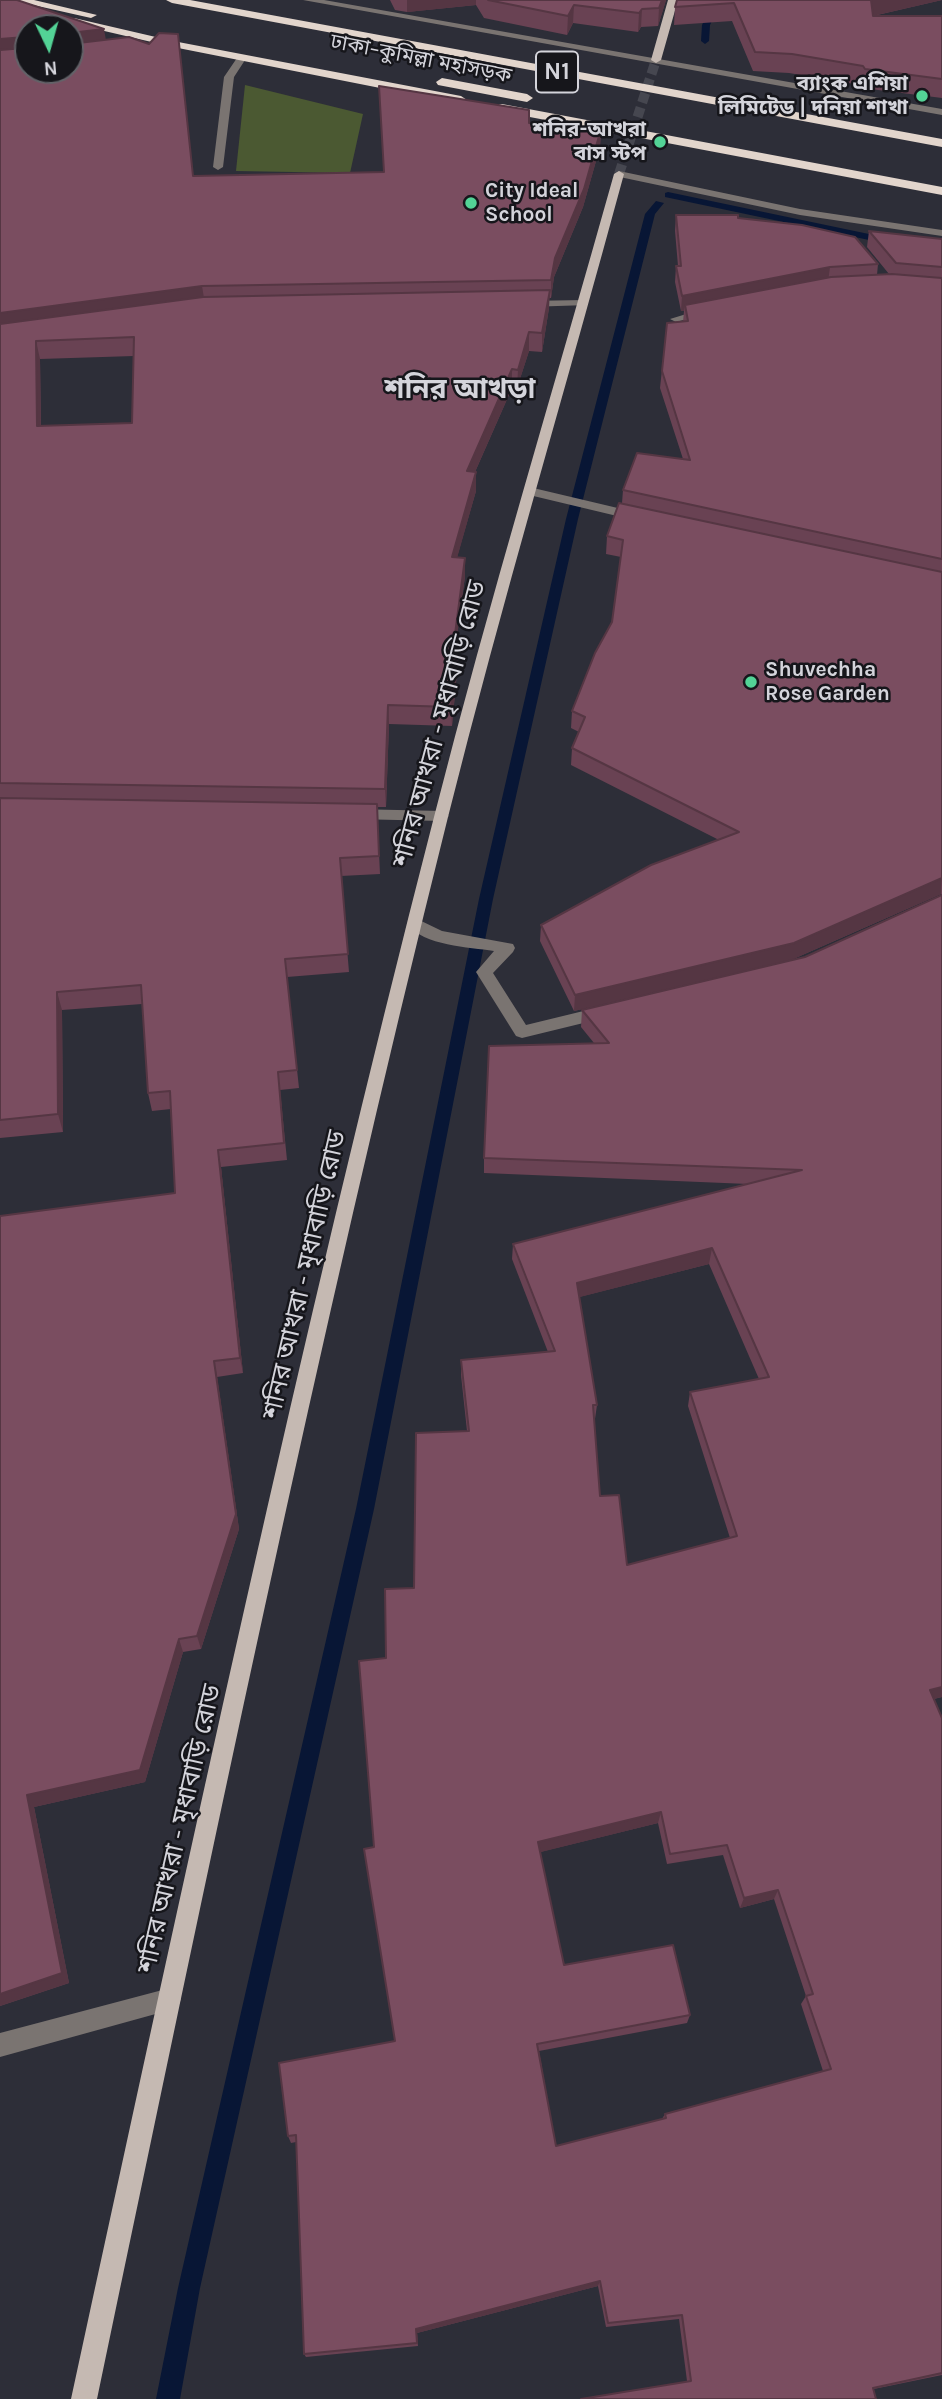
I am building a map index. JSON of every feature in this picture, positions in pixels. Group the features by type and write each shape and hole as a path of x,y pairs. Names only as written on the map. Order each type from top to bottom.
{"highway":[{"name":"ঢাকা–কুমিল্লা মহাসড়ক","path":"17,0 386,72"},
{"name":"ঢাকা–কুমিল্লা মহাসড়ক","path":"172,0 942,144"},
{"path":"0,4 173,44 471,102"},
{"name":"ঢাকা–কুমিল্লা মহাসড়ক","path":"426,79 535,100"},
{"path":"485,104 942,191"}],"main road":[{"path":"656,60 673,0"},
{"name":"শনির আখরা - মৃধাবাড়ি রোড","path":"84,2399 310,1368 415,925 529,491 619,174"}],"street":[{"path":"308,0 942,112"},
{"path":"137,50 173,44"},
{"path":"218,167 229,77 242,57"},
{"path":"619,174 799,217 942,233"},
{"path":"516,305 584,303"},
{"path":"676,319 715,309"},
{"path":"529,491 654,521"},
{"path":"331,814 442,816"},
{"path":"415,925 439,936 507,948 484,972 522,1032 624,1007"},
{"path":"0,2045 170,1999"}],"green space":[{"path":"245,85 363,114 350,173 236,171"}],"building":[{"path":"0,0 17,0 59,14 14,14 14,38 0,39"},
{"path":"488,0 662,0 659,8 642,9 639,13 574,5 568,16"},
{"path":"677,0 871,0 873,16 942,16 942,79 865,69 863,66 792,54 755,52 734,3 675,7"},
{"path":"84,22 104,29 84,31"},
{"path":"159,33 178,34 193,176 384,172 379,86 529,110 529,123 601,129 584,189 555,258 551,280 202,286 0,313 0,50 14,49 14,84 84,84 84,42 129,37 149,44"},
{"path":"676,215 738,215 738,218 802,225 855,237 878,264 830,267 682,296 676,266 681,266"},
{"path":"869,231 942,239 942,267 896,263"},
{"path":"892,274 942,278 942,559 623,490 637,453 690,460 662,371 667,323 688,321 685,305 831,277"},
{"path":"550,290 542,333 529,332 518,370 512,369 467,471 476,472 452,557 465,558 454,642 458,642 451,707 388,705 385,789 0,783 0,324 203,297","holes":["134,337 132,423 37,426 36,341"]},
{"path":"619,503 942,572 942,878 794,943 575,995 541,925 651,865 739,832 572,748 585,717 572,711 595,653 612,622 623,540 607,536"},
{"path":"0,798 377,804 379,856 340,858 348,954 285,959 297,1070 278,1072 284,1143 218,1150 240,1358 214,1361 236,1514 197,1636 179,1639 140,1770 27,1795 62,1973 0,1994 0,1216 175,1193 170,1091 148,1093 141,985 57,992 58,1114 0,1120"},
{"path":"942,895 942,1687 930,1690 942,1718 942,2373 873,2388 876,2399 581,2399 691,2381 682,2315 608,2323 600,2281 416,2329 417,2343 304,2354 296,2135 288,2136 279,2063 395,2041 364,1849 374,1847 359,1661 386,1658 385,1589 414,1588 416,1433 469,1431 461,1360 555,1351 513,1244 802,1170 484,1158 489,1046 609,1043 582,1010 805,957","holes":["712,1248 769,1377 690,1392 737,1536 627,1565 619,1495 600,1496 593,1405 597,1405 577,1283","661,1812 670,1854 727,1845 744,1898 778,1890 813,1994 806,1996 831,2069 665,2114 666,2118 556,2146 537,2044 690,2015 673,1945 564,1965 538,1842"]}],"waterway":[{"path":"705,41 706,25 718,0"},
{"path":"668,195 888,241"},
{"path":"168,2399 189,2288 365,1509 486,899 572,519 650,214 659,203"}],"tunnel":[{"path":"619,174 656,60"}],"place":[{"name":"ব্যাংক এশিয়া লিমিটেড | দনিয়া শাখা","path":"922,96"},
{"name":"শনির-আখরা বাস স্টপ","path":"660,142"},
{"name":"City Ideal School","path":"471,203"},
{"name":"Shuvechha Rose Garden","path":"751,682"}],"district":[{"name":"শনির আখড়া","path":"460,390"}]}
